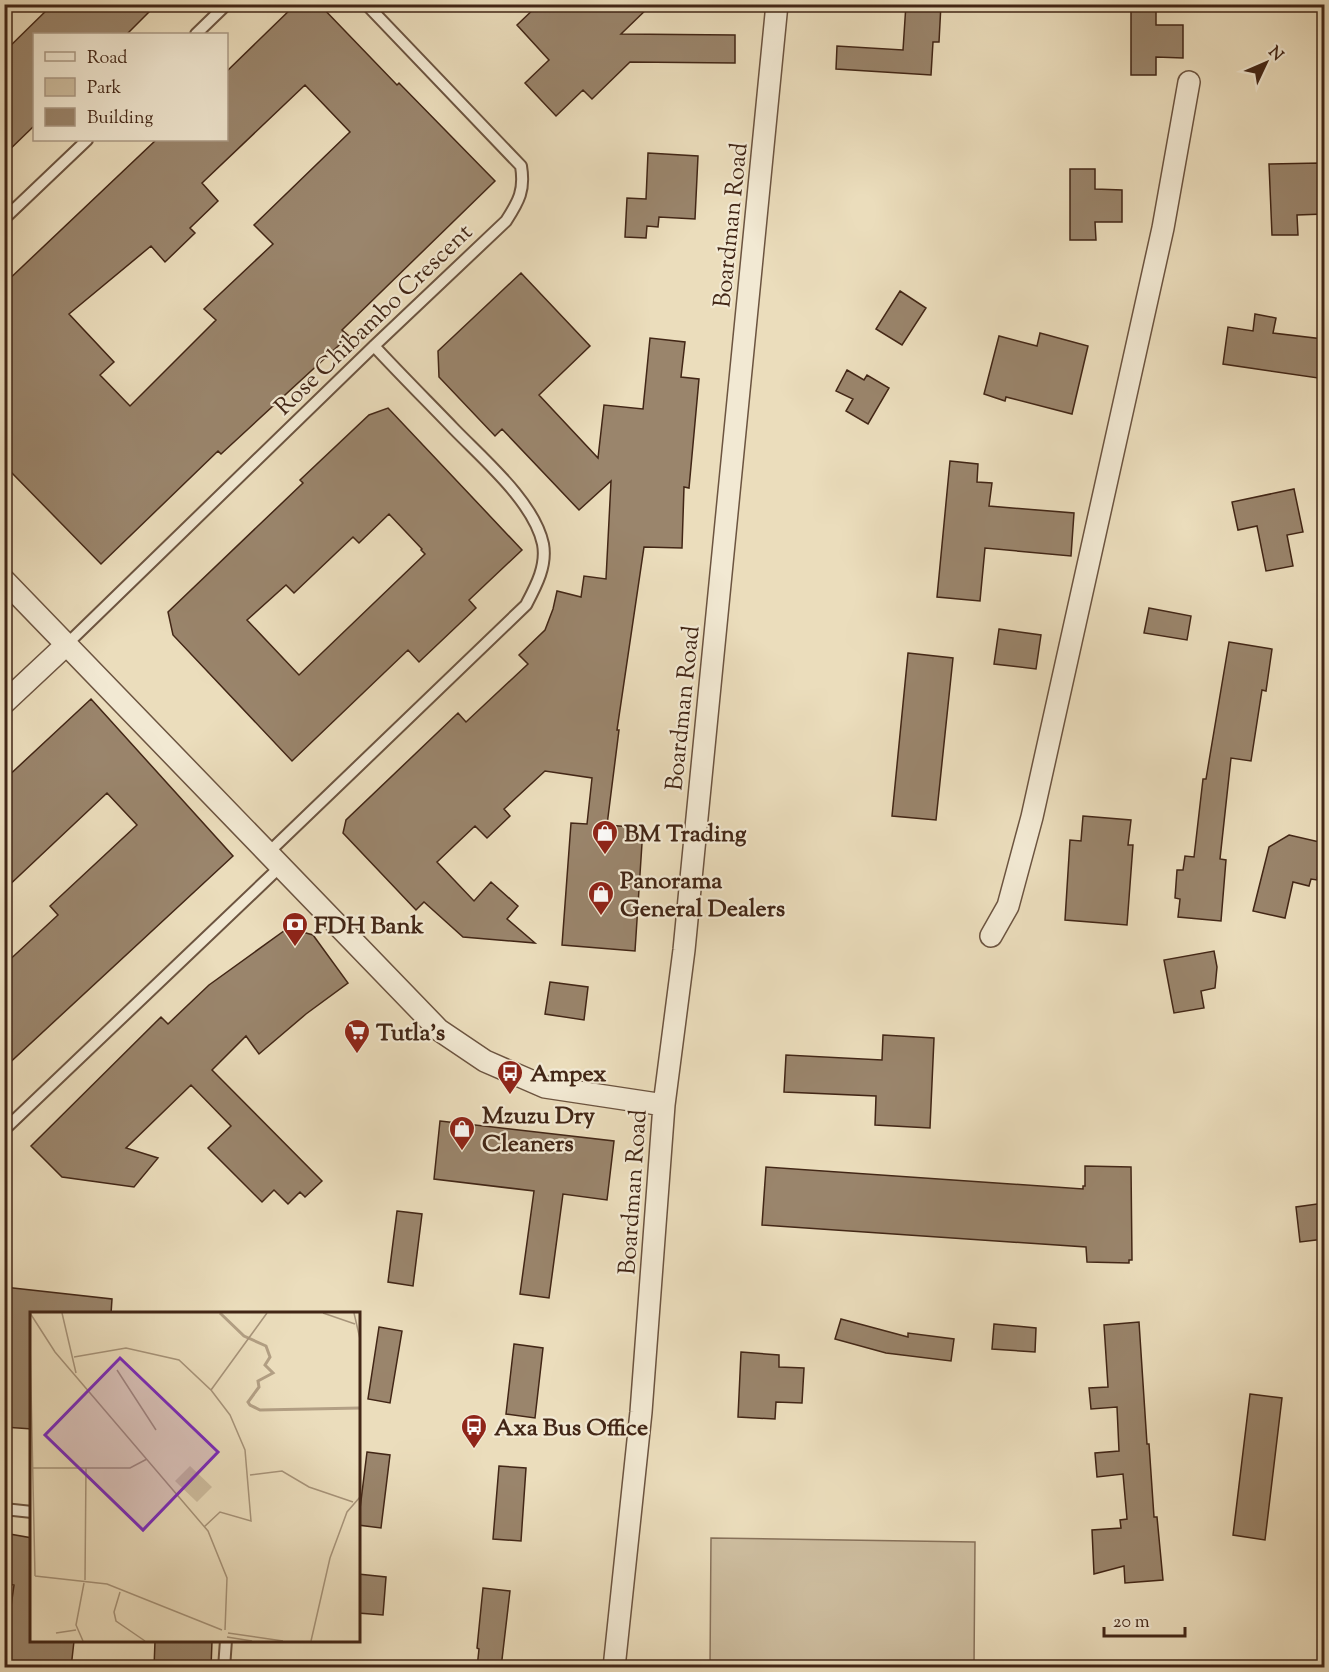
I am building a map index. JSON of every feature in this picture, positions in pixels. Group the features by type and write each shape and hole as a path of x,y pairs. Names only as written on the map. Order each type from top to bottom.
{"street":[{"name":"Boardman Road","path":"614,1668 641,1412 664,1105 684,950 777,4"},
{"path":"991,936 1008,906 1032,817 1163,228 1189,82"},
{"path":"4,580 439,1030 485,1061 545,1087 664,1105"},
{"path":"4,703 66,645"}],"lane":[{"path":"197,33 227,4"},
{"name":"Rose Chibambo Crescent","path":"66,645 506,221 516,205 524,182 521,166 366,4"},
{"path":"4,219 86,141"},
{"path":"4,1130 526,605 540,579 543,547 538,528 521,501 374,346"},
{"path":"4,1509 30,1512"},
{"path":"224,1668 226,1642"}],"green space":[{"path":"711,1538 975,1542 974,1667 710,1667"}],"building":[{"path":"53,4 157,4 128,33 33,33 33,127 4,155 4,52"},
{"path":"296,4 319,4 397,85 399,83 495,181 342,330 349,336 221,454 218,451 101,564 10,471 4,471 4,284 155,141 228,141 228,70","holes":["305,85 350,132 254,225 273,244 204,309 216,320 130,406 100,375 114,362 69,314 151,246 165,262 195,233 190,228 218,201 202,183"]},
{"path":"539,4 652,4 621,34 735,35 735,63 630,62 592,99 583,90 556,116 525,83 549,60 517,25"},
{"path":"906,4 941,4 939,42 933,42 931,75 836,69 837,46 903,50"},
{"path":"1131,5 1156,5 1156,25 1183,25 1183,58 1156,57 1156,75 1131,75"},
{"path":"648,153 698,156 695,219 659,217 658,227 647,226 646,238 625,237 627,198 646,199"},
{"path":"1320,163 1324,214 1297,215 1298,235 1272,235 1269,164"},
{"path":"1070,169 1095,169 1095,189 1122,190 1122,222 1095,222 1096,240 1070,240"},
{"path":"521,273 590,346 539,395 598,458 604,405 643,409 650,338 685,342 681,377 699,379 689,488 684,487 682,548 644,547 617,730 619,730 607,825 643,828 635,951 562,945 571,823 587,824 592,778 545,771 504,809 510,816 487,838 475,826 437,862 474,901 491,882 518,906 507,919 535,943 463,937 424,902 416,910 343,833 346,820 458,713 466,722 528,664 519,655 545,630 557,591 581,597 584,576 606,579 611,481 579,510 502,429 495,436 439,377 438,351"},
{"path":"900,291 926,308 902,345 876,329"},
{"path":"1255,314 1276,318 1273,333 1323,339 1318,378 1223,364 1228,327 1253,331"},
{"path":"1040,333 1088,346 1072,414 1006,397 1005,401 984,394 999,336 1037,346"},
{"path":"847,370 864,380 867,375 889,388 868,424 846,411 853,399 836,391"},
{"path":"388,408 522,550 469,600 476,608 419,662 408,650 292,761 173,635 168,612 303,483 300,480 369,415","holes":["389,514 425,554 299,675 247,620 286,585 294,593 353,537 359,543"]},
{"path":"950,461 978,464 977,482 992,483 989,506 1074,513 1071,556 985,548 980,601 937,597"},
{"path":"1294,489 1303,532 1287,535 1293,566 1266,571 1257,526 1238,530 1232,502"},
{"path":"1149,608 1191,616 1187,640 1144,633"},
{"path":"999,629 1041,635 1036,669 994,664"},
{"path":"1229,642 1272,649 1266,691 1262,690 1251,761 1231,758 1220,859 1226,860 1221,921 1178,917 1180,899 1175,898 1177,870 1183,870 1185,856 1194,857 1203,779 1206,779"},
{"path":"908,653 953,658 936,820 892,816"},
{"path":"91,699 233,856 4,1068 4,965 58,915 50,906 137,825 107,793 4,890 4,780"},
{"path":"1083,816 1131,820 1128,845 1133,845 1127,925 1065,920 1070,840 1081,841"},
{"path":"1289,835 1324,843 1317,880 1311,879 1309,886 1293,882 1285,918 1253,911 1269,847"},
{"path":"288,928 313,935 348,983 306,1014 259,1054 246,1036 212,1070 322,1181 305,1197 300,1192 288,1204 274,1190 262,1202 208,1148 231,1126 191,1085 126,1148 158,1158 134,1187 62,1177 31,1146 161,1017 168,1024 209,985"},
{"path":"1214,951 1217,967 1215,988 1201,991 1204,1008 1174,1013 1164,960"},
{"path":"550,982 588,987 584,1020 545,1014"},
{"path":"883,1035 934,1038 930,1128 875,1125 876,1096 784,1092 786,1055 882,1060"},
{"path":"440,1121 614,1141 607,1200 563,1194 549,1298 520,1294 534,1191 434,1179"},
{"path":"1085,1166 1131,1167 1132,1260 1129,1260 1129,1263 1087,1262 1086,1247 762,1225 766,1167 1083,1189"},
{"path":"1324,1203 1324,1239 1300,1242 1296,1207"},
{"path":"397,1211 422,1214 413,1286 388,1282"},
{"path":"4,1287 112,1299 111,1312 30,1312 30,1429 4,1427"},
{"path":"841,1319 908,1337 908,1333 954,1339 951,1361 886,1353 835,1339"},
{"path":"1139,1322 1147,1444 1149,1444 1154,1517 1157,1517 1163,1580 1125,1583 1124,1566 1094,1574 1092,1530 1121,1528 1120,1520 1127,1519 1123,1474 1097,1477 1095,1453 1119,1451 1117,1407 1091,1409 1089,1388 1108,1387 1104,1325"},
{"path":"994,1324 1036,1328 1035,1352 992,1349"},
{"path":"379,1327 402,1331 390,1403 368,1399"},
{"path":"514,1344 543,1348 535,1418 506,1414"},
{"path":"741,1352 779,1355 779,1367 804,1368 802,1403 776,1402 775,1419 738,1417"},
{"path":"1250,1394 1282,1398 1265,1540 1233,1535"},
{"path":"367,1452 390,1455 381,1528 360,1525"},
{"path":"499,1466 526,1468 521,1541 493,1539"},
{"path":"4,1533 30,1538 30,1642 74,1642 71,1668 4,1668 4,1635 7,1635 14,1585 4,1583"},
{"path":"360,1574 386,1577 383,1615 360,1613"},
{"path":"483,1588 510,1591 501,1668 477,1668"},
{"path":"155,1642 212,1642 211,1668 154,1668"}],"place":[{"name":"BM Trading","path":"605,856"},
{"name":"Panorama General Dealers","path":"601,917"},
{"name":"FDH Bank","path":"295,948"},
{"name":"Tutla's","path":"357,1055"},
{"name":"Ampex","path":"510,1096"},
{"name":"Mzuzu Dry Cleaners","path":"462,1152"},
{"name":"Axa Bus Office","path":"474,1450"}]}
